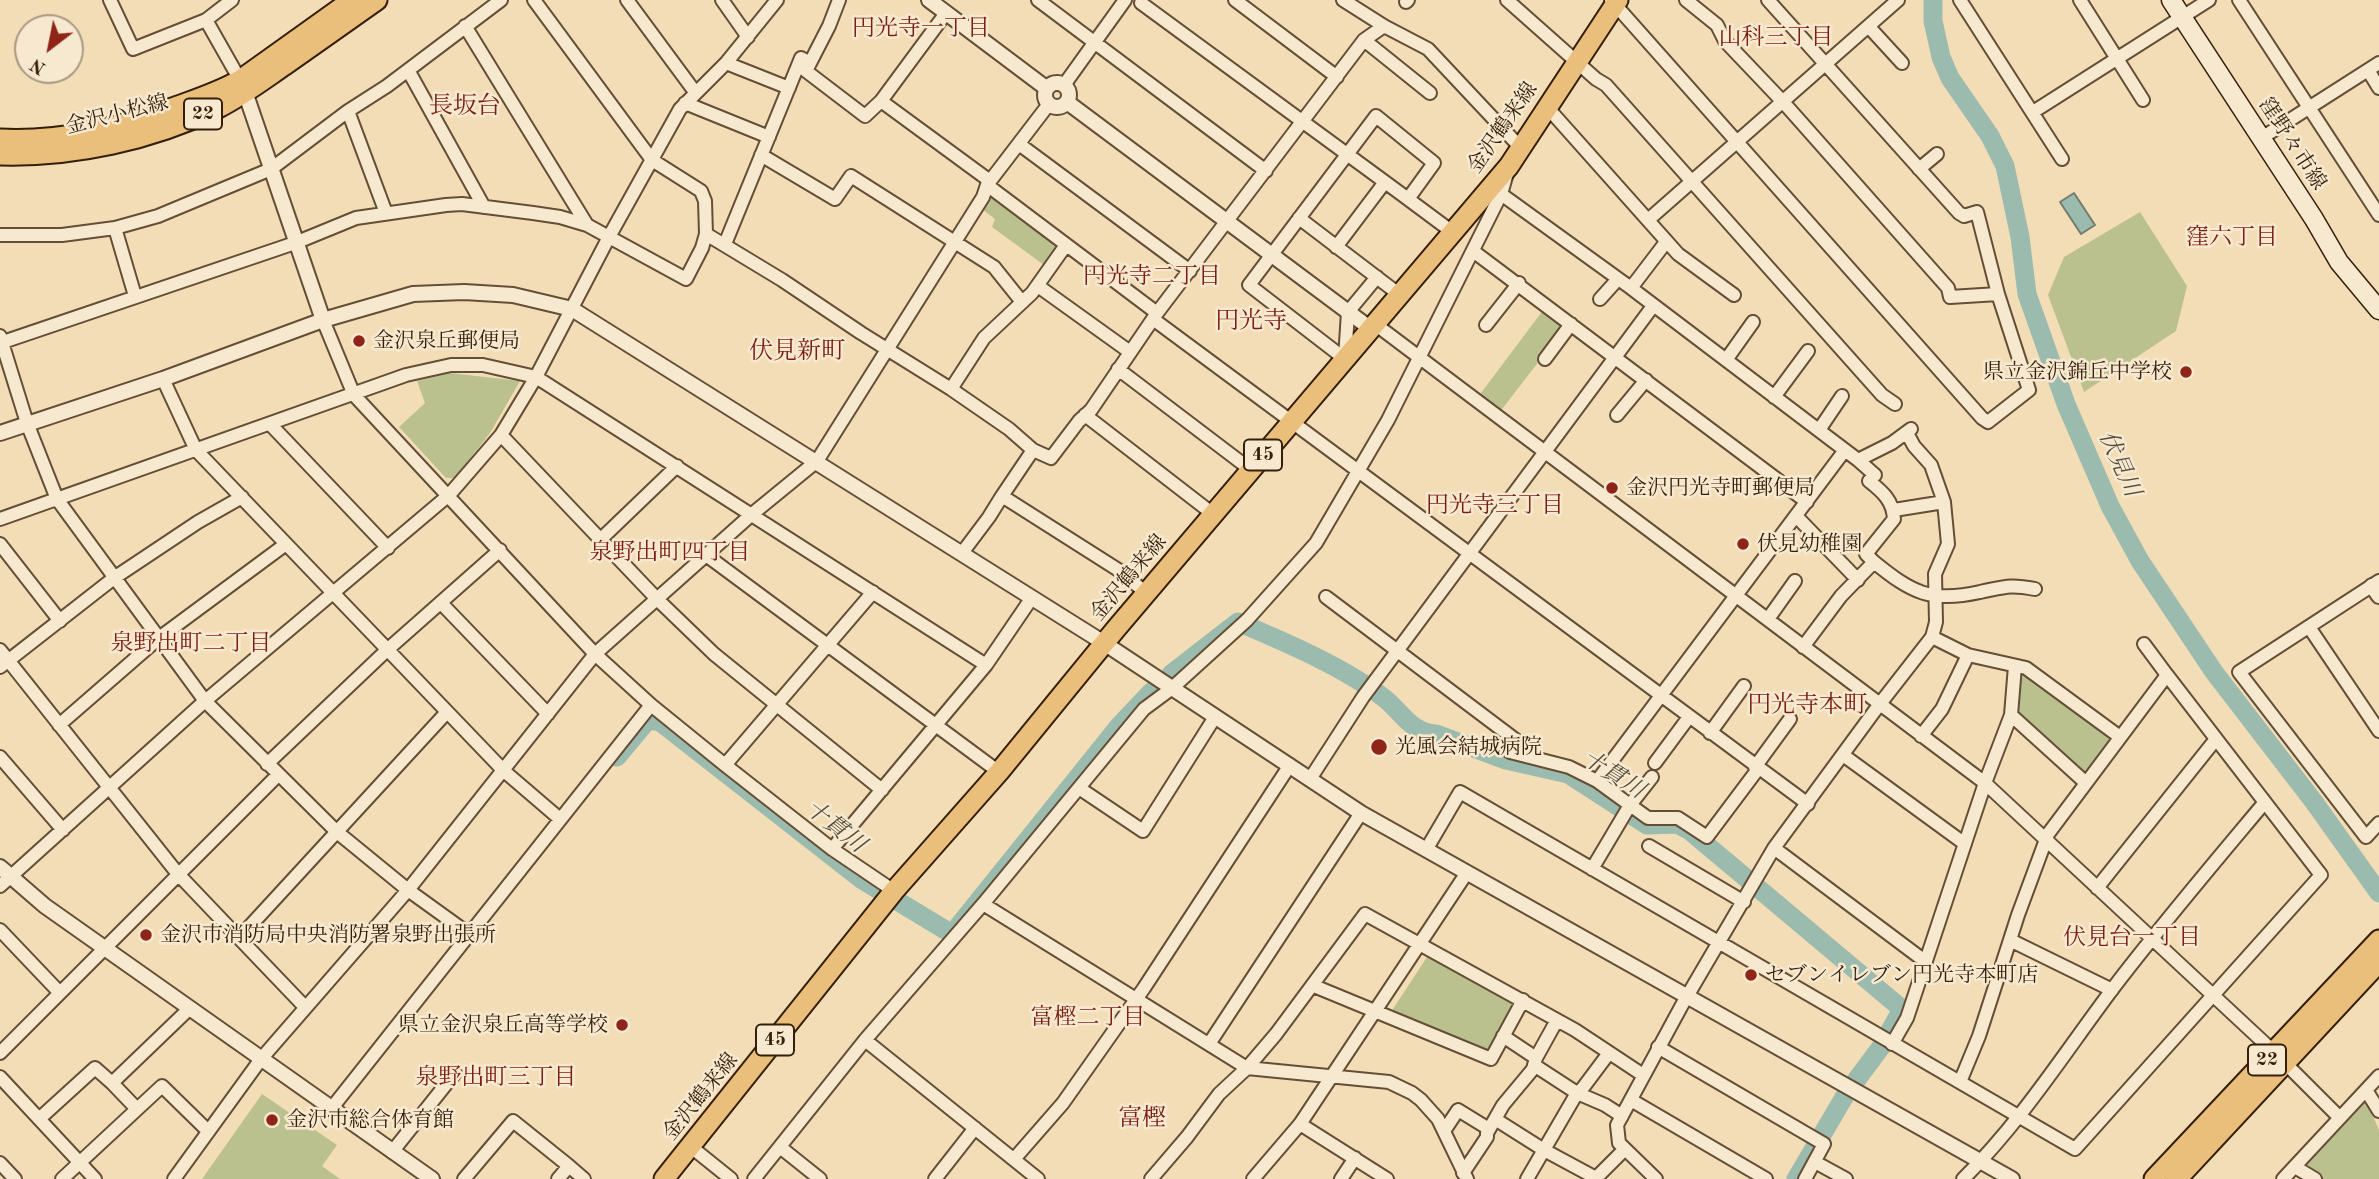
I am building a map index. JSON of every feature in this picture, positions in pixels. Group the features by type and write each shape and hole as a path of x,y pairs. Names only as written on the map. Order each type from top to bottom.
{"main road":[{"name":"金沢小松線","path":"0,155 63,152 123,141 145,136 216,108 352,0"},
{"name":"金沢小松線","path":"0,139 69,137 134,122 223,90 243,87 377,0"},
{"name":"窪野々市線","path":"2171,0 2314,219 2339,262 2379,310"},
{"name":"金沢鶴来線","path":"664,1179 890,896 999,772 1146,593 1509,166 1615,1"},
{"name":"22","path":"2177,1179 2379,940"},
{"name":"22","path":"2154,1179 2379,962"}],"street":[{"path":"110,0 133,49 206,20 232,0"},
{"path":"0,235 62,235 115,228 158,216 271,169 501,0"},
{"path":"469,934 408,890 337,832 205,701 57,499 27,423 1,340 295,243 356,218 462,204 560,217 587,225 686,279 706,234 705,201 701,191 652,160 534,0"},
{"path":"627,0 695,92"},
{"path":"722,0 748,37"},
{"path":"432,1179 4,876 63,831 205,701 449,495 501,435 536,377 680,108 726,63 777,0"},
{"path":"839,0 830,26 806,71 866,116 881,101 946,13"},
{"path":"929,0 1046,88"},
{"path":"1038,0 1266,170"},
{"path":"1064,85 1125,0"},
{"path":"1235,0 1337,76"},
{"path":"1343,0 1428,49 1520,146"},
{"path":"1507,0 1606,85 1882,395 1895,404"},
{"path":"1686,0 1717,25 1725,41 1784,103 1948,288 1950,297 1998,294"},
{"path":"1615,1 1737,142 1988,422 2029,390 1998,294 1977,212 1964,216 1959,213 1768,0"},
{"path":"1648,220 1898,0"},
{"path":"1960,0 2062,159"},
{"path":"2080,0 2143,100"},
{"path":"2033,112 2209,0"},
{"path":"2239,0 2379,215"},
{"path":"1140,1 1451,231"},
{"path":"206,20 243,87 295,243 354,395 595,654 651,705 890,896"},
{"path":"465,26 587,225"},
{"path":"706,234 951,389 1009,429 1033,450 1051,458 1364,40 1384,26"},
{"path":"1869,27 1902,63"},
{"path":"1364,40 1430,93"},
{"path":"725,244 801,58 810,62"},
{"path":"726,63 789,88"},
{"path":"2260,139 2374,66 2379,88"},
{"path":"408,70 484,207"},
{"path":"1052,83 1064,85 1069,94 1067,102 1060,107 1049,104 1044,95 1046,88 1052,83"},
{"path":"881,101 1291,422 1808,804"},
{"path":"1067,102 1348,312 1419,358 1985,783 2340,1118"},
{"path":"685,103 769,137"},
{"path":"174,1179 261,1059 408,890 595,654 751,515 817,461 983,197 989,183 1049,104"},
{"path":"1547,107 1666,242 1734,295"},
{"path":"348,111 386,213"},
{"path":"1345,359 1249,285 1376,116 1434,163 1408,199"},
{"path":"1019,144 1190,271"},
{"path":"761,155 835,199 851,176 994,267 1022,302"},
{"path":"1919,169 1937,155"},
{"path":"754,1179 865,1040 983,904 1144,709 1243,623 1316,544 1360,472 1419,358 1501,194 1509,166"},
{"path":"1336,247 1385,182"},
{"path":"1501,194 1819,429 1875,475 1869,481 1886,494 1894,510 1894,519 1866,554 1893,578 1916,591 1935,597 1960,597 2012,585 2035,589"},
{"path":"1299,219 1399,295"},
{"path":"115,228 135,296"},
{"path":"1631,288 1666,242"},
{"path":"951,389 984,338 1038,286 1066,245"},
{"path":"1473,251 1807,502"},
{"path":"1345,359 1348,312 1377,277"},
{"path":"1600,299 1618,279"},
{"path":"1486,325 1519,283"},
{"path":"1038,286 1130,352"},
{"path":"0,433 163,379 323,320 412,294 451,292 513,295 572,309 1104,643 1361,813 2012,1179"},
{"path":"1310,779 1369,689 1653,306"},
{"path":"1726,360 1753,322"},
{"path":"1545,359 1571,324"},
{"path":"1774,397 1808,351"},
{"path":"0,519 406,375 451,365 483,365 536,377 986,666"},
{"path":"1118,369 1251,470"},
{"path":"163,379 196,450 504,771 560,819"},
{"path":"1617,415 1646,380"},
{"path":"1819,429 1842,396"},
{"path":"1085,415 1213,514"},
{"path":"270,424 388,548"},
{"path":"1656,1179 1619,1143 1617,1125 1686,997 1774,848 1931,638 1936,622 1936,574 1948,544 1944,502 1931,465 1914,446 1909,430 1857,460"},
{"path":"501,435 657,599 714,654 882,790"},
{"path":"962,553 1033,450"},
{"path":"1597,781 1845,450"},
{"path":"600,540 677,466"},
{"path":"1002,496 1119,571 1146,593"},
{"path":"242,497 114,578 60,621 3,659 178,874 305,1007"},
{"path":"1894,510 1944,502"},
{"path":"1796,516 1858,580"},
{"path":"0,544 60,621"},
{"path":"59,725 159,638 286,544"},
{"path":"267,764 387,650 500,550"},
{"path":"706,555 999,772"},
{"path":"1803,647 1841,596 1874,562"},
{"path":"1768,619 1795,581"},
{"path":"2377,588 2239,672 2366,837 2379,823"},
{"path":"725,765 873,592"},
{"path":"1326,597 1517,741 1510,752 1569,767 1597,781 1627,809 1648,818 1678,818 1707,838 1790,719"},
{"path":"832,849 986,666 1031,599"},
{"path":"441,603 548,714"},
{"path":"2309,627 2379,731"},
{"path":"1931,638 1968,655 2026,668 2120,737"},
{"path":"1426,850 1460,792 2075,1149 2321,875 2144,645"},
{"path":"1921,736 1942,709 1968,655"},
{"path":"1887,1041 1907,1018 1985,783 2011,715 2015,666"},
{"path":"1959,1082 1979,1036 2048,834 2167,675"},
{"path":"1710,733 1744,687"},
{"path":"331,1109 651,705"},
{"path":"239,938 447,712"},
{"path":"2011,715 2086,783"},
{"path":"1079,788 1143,831 1215,717"},
{"path":"1655,763 1689,717"},
{"path":"2097,888 2216,739"},
{"path":"1843,755 1965,844"},
{"path":"0,757 63,831"},
{"path":"1014,1158 1063,1103 1290,765"},
{"path":"0,1053 278,775"},
{"path":"1592,869 1627,809 1651,777"},
{"path":"1963,1179 1981,1161 2054,1071 2152,939 2265,802"},
{"path":"1209,1044 1361,813"},
{"path":"1649,846 1744,902"},
{"path":"1774,848 1926,962"},
{"path":"1253,1179 1300,1124 1466,874"},
{"path":"983,904 1247,1068 1390,1083 1412,1093 1438,1119 1465,1177"},
{"path":"1150,1179 1187,1137 1219,1094 1247,1068 1314,986 1366,914 1557,1020 1643,1075"},
{"path":"0,930 60,993"},
{"path":"2010,940 2112,990"},
{"path":"1314,986 1491,1059 1522,1000"},
{"path":"112,1083 189,1009"},
{"path":"1465,1177 1503,1105 1533,1069 1557,1020"},
{"path":"1503,1036 1577,1093 1622,1116"},
{"path":"865,1040 1038,1179"},
{"path":"1658,1047 1824,1144 1805,1179"},
{"path":"1527,1179 1577,1093 1609,1052"},
{"path":"39,1119 95,1068 137,1109"},
{"path":"393,1152 455,1073"},
{"path":"2284,1179 2379,1076"},
{"path":"0,1077 96,1179"},
{"path":"62,1179 162,1086 208,1131"},
{"path":"2366,1090 2379,1111"},
{"path":"1631,1100 1766,1179"},
{"path":"1444,1131 1458,1110 1492,1124 1596,1178 1625,1149"},
{"path":"464,1179 513,1121 584,1179"},
{"path":"1300,1124 1387,1179"},
{"path":"935,1179 975,1128"},
{"path":"690,1146 731,1179"},
{"path":"780,1147 820,1179"},
{"path":"1342,1179 1355,1158"},
{"path":"1815,1162 1846,1179"},
{"path":"0,1163 15,1179"},
{"path":"558,1179 569,1166"},
{"path":"2295,1167 2315,1179"}],"green space":[{"path":"993,197 1058,245 1044,265 992,227 995,219 982,209"},
{"path":"2140,212 2187,286 2176,331 2084,392 2048,295 2064,257"},
{"path":"1544,309 1567,325 1499,413 1478,397"},
{"path":"450,373 520,381 490,433 455,478 446,478 399,427 425,403 417,381"},
{"path":"2025,675 2109,736 2110,742 2088,773 2081,774 2021,717 2017,710 2020,676"},
{"path":"1429,954 1514,1003 1488,1053 1391,1012"},
{"name":"金沢市総合体育館","path":"262,1094 337,1145 322,1166 340,1179 202,1179"},
{"path":"2366,1100 2379,1130 2379,1179 2323,1179 2303,1167"}],"shaded area":[{"path":"2074,193 2095,225 2081,234 2060,202"}],"waterway":[{"name":"伏見川","path":"1933,0 1933,21 1941,57 1950,78 1990,136 2005,166 2020,237 2027,294 2066,404 2110,506 2140,561 2214,672 2314,802 2379,893"},
{"name":"十貫川","path":"1171,674 1238,622 1351,676 1384,698 1420,730 1506,760 1568,774 1647,825 1677,824 1690,831 1902,1009 1881,1047 1846,1094 1796,1179"},
{"name":"十貫川","path":"617,757 647,721 659,721 861,879 952,934 1119,726 1151,692"}],"place":[{"name":"金沢泉丘郵便局","path":"359,341"},
{"name":"県立金沢錦丘中学校","path":"2186,372"},
{"name":"金沢円光寺町郵便局","path":"1612,488"},
{"name":"伏見幼稚園","path":"1743,544"},
{"name":"光風会結城病院","path":"1379,747"},
{"name":"金沢市消防局中央消防署泉野出張所","path":"146,935"},
{"name":"セブンイレブン円光寺本町店","path":"1751,975"},
{"name":"県立金沢泉丘高等学校","path":"622,1025"},
{"name":"金沢市総合体育館","path":"272,1120"}],"district":[{"name":"円光寺一丁目","path":"921,29"},
{"name":"山科三丁目","path":"1776,38"},
{"name":"長坂台","path":"465,107"},
{"name":"窪六丁目","path":"2232,238"},
{"name":"円光寺二丁目","path":"1152,277"},
{"name":"円光寺","path":"1251,322"},
{"name":"伏見新町","path":"797,352"},
{"name":"円光寺三丁目","path":"1495,506"},
{"name":"泉野出町四丁目","path":"670,553"},
{"name":"泉野出町二丁目","path":"191,644"},
{"name":"円光寺本町","path":"1807,706"},
{"name":"伏見台一丁目","path":"2132,938"},
{"name":"富樫二丁目","path":"1088,1018"},
{"name":"泉野出町三丁目","path":"496,1078"},
{"name":"富樫","path":"1142,1119"}]}
